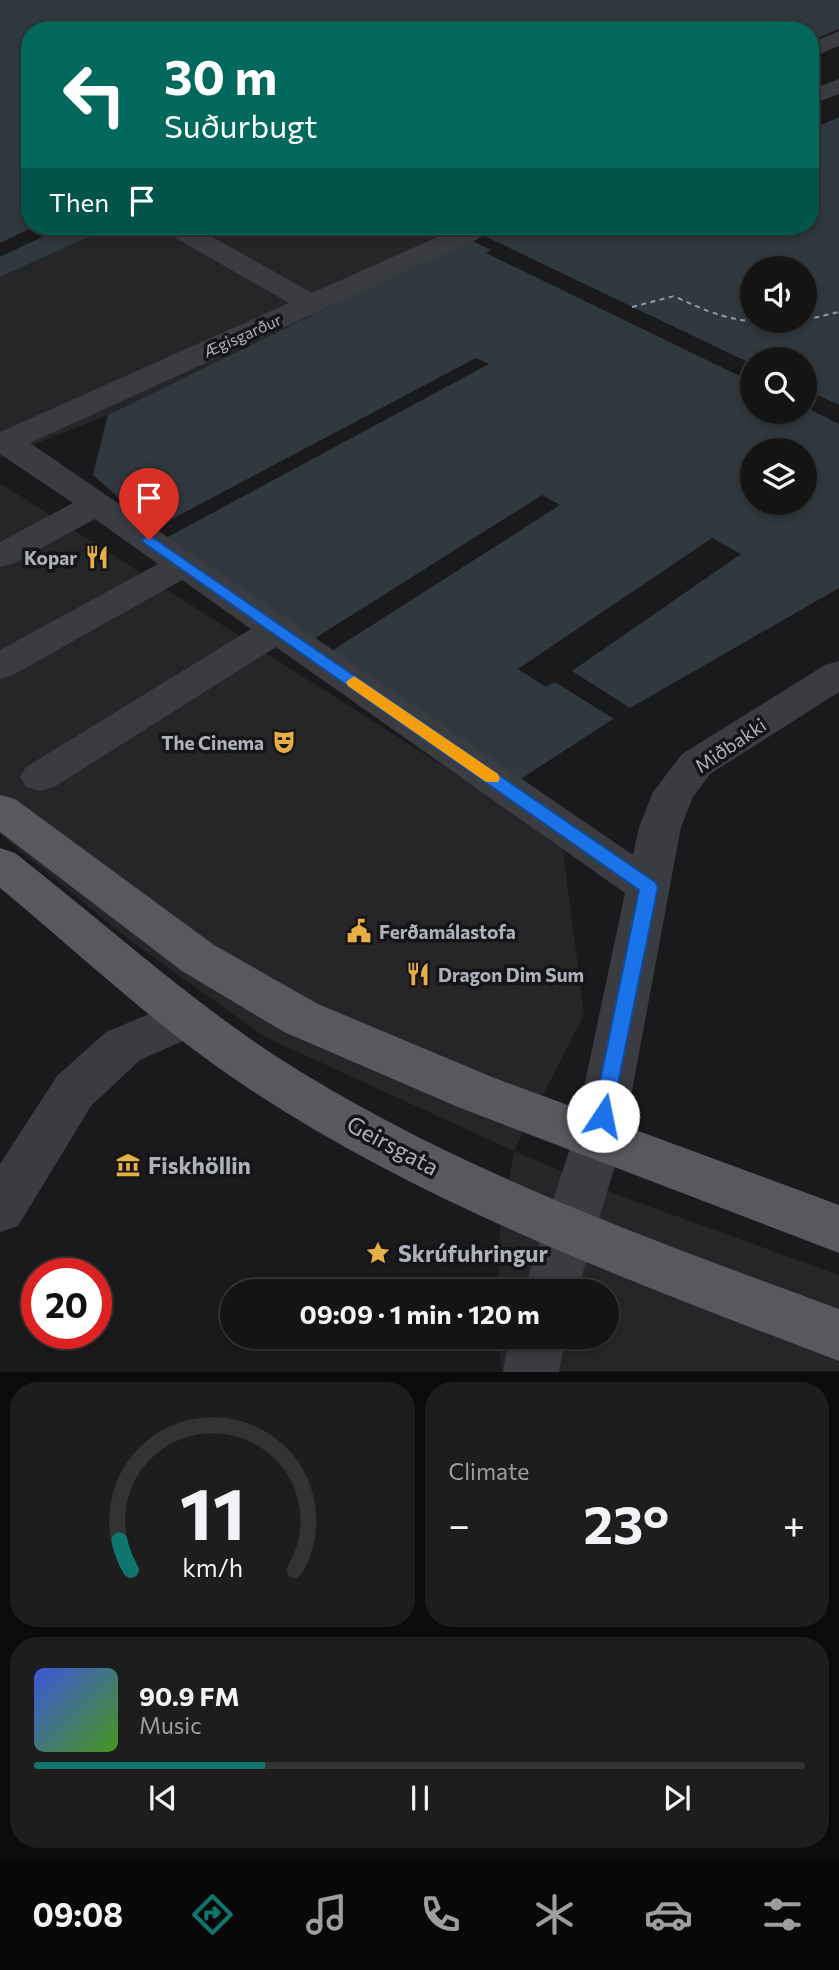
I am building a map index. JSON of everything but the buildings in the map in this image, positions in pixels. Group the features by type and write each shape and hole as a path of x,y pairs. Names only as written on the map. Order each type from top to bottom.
{"main road":[{"path":"0,810 198,958 302,1017 475,1092 839,1229"},
{"name":"Geirsgata","path":"0,864 186,1018 296,1093 433,1167 570,1227 839,1335"}],"street":[{"path":"819,47 839,38"},
{"path":"819,95 839,86"},
{"path":"190,235 311,304"},
{"name":"Ægisgarður","path":"3,442 464,235"},
{"path":"3,442 98,504 649,887"},
{"path":"0,556 98,504"},
{"path":"0,666 184,564"},
{"path":"40,777 278,629"},
{"name":"Miðbakki","path":"554,1279 598,1139 660,827 674,792 695,765 839,674"},
{"path":"0,1209 74,1091 123,1046 186,1018"},
{"path":"531,1371 535,1349"}],"shaded area":[{"path":"0,0 839,0 839,29 819,37 819,21 21,21 21,235 93,235 0,277"},
{"path":"839,117 839,588 630,708 513,784 154,529 93,475 108,415 476,235 819,235 819,126"},
{"path":"93,235 476,235 108,415 0,458 0,277"},
{"path":"0,483 562,842 584,1015 514,1151 265,1037 132,942 0,834"},
{"path":"514,1151 618,1195 839,1275 839,1371 502,1371 499,1349 619,1349 619,1279 498,1279 500,1231"}],"pier":[{"path":"21,233 21,235 46,235 0,257 0,243"},
{"path":"482,235 740,358 740,376 486,253 491,250 467,238"},
{"path":"476,358 489,364 166,538 153,529"},
{"path":"817,395 839,405 839,424 817,413"},
{"path":"542,495 560,505 327,654 309,642"},
{"path":"712,538 741,554 572,671 630,708 614,719 555,682 546,687 518,669"}],"ferry route":[{"path":"632,307 674,296 708,311 740,319"},
{"path":"817,317 839,312"}],"slow traffic":[{"path":"354,682 492,778"}],"place":[{"name":"Kopar","path":"97,557"},
{"name":"The Cinema","path":"284,742"},
{"name":"Ferðamálastofa","path":"359,931"},
{"name":"Dragon Dim Sum","path":"418,974"},
{"name":"Fiskhöllin","path":"128,1165"},
{"name":"Skrúfuhringur","path":"378,1253"}],"route":[{"path":"149,540 649,887 603,1116"}]}
